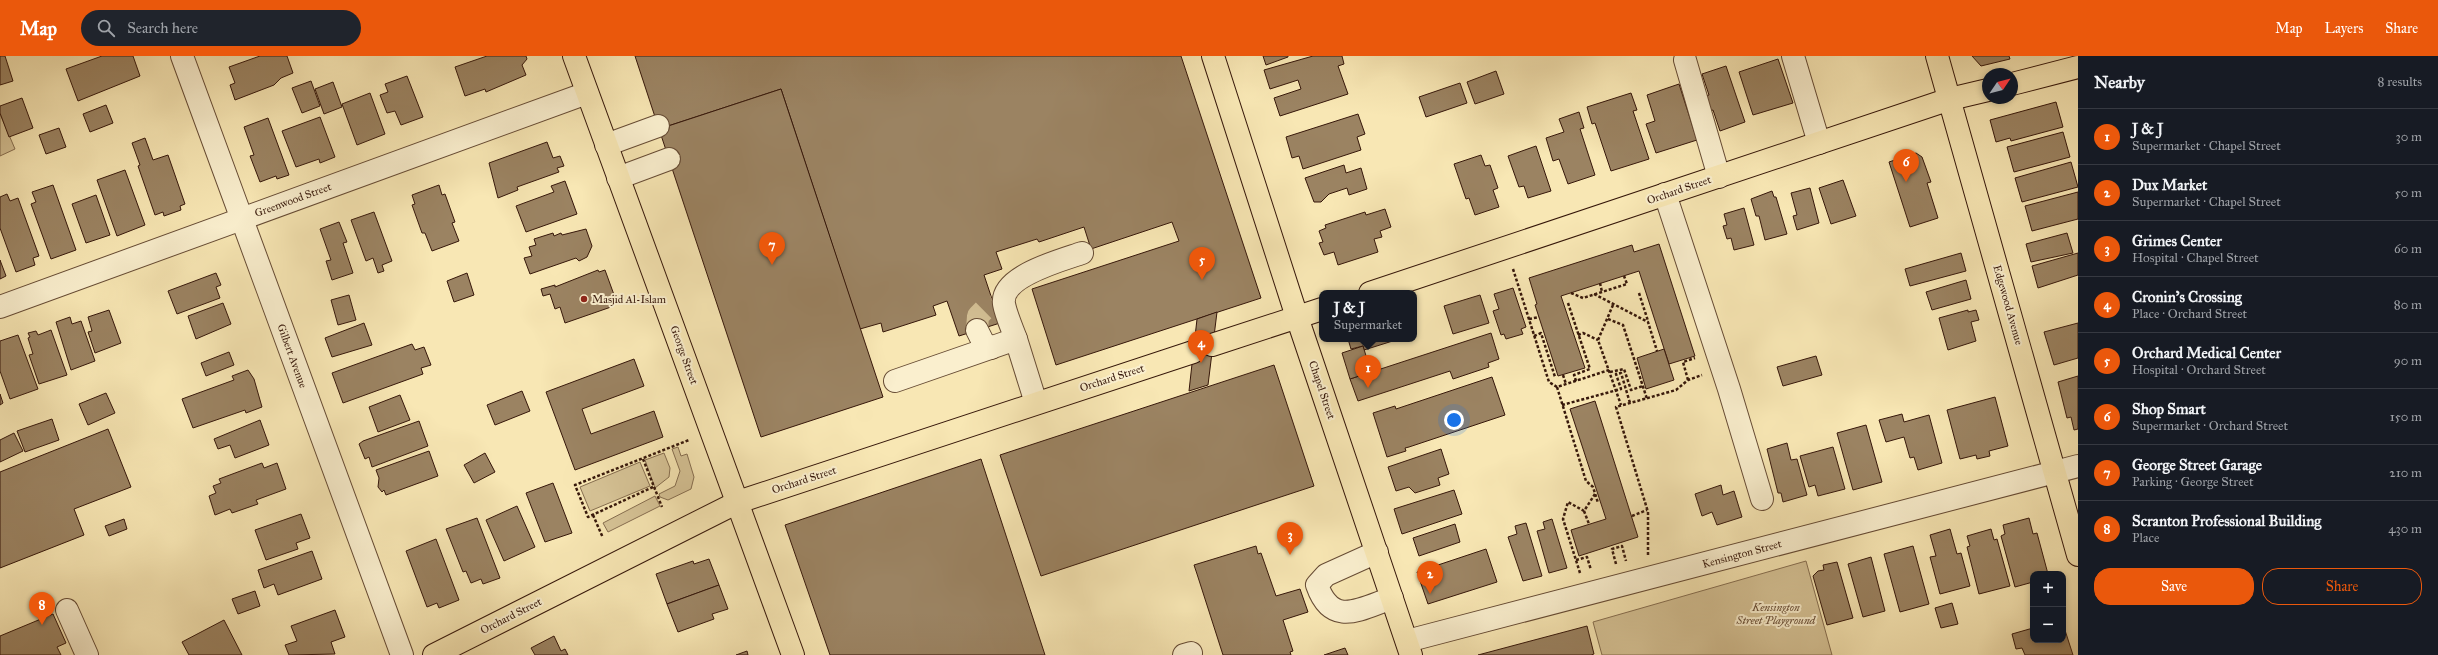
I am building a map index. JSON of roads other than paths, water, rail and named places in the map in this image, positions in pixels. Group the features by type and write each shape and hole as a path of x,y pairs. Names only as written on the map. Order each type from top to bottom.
{"main road":[{"name":"George Street","path":"574,56 793,655"},
{"name":"Chapel Street","path":"1213,56 1297,317 1409,648"},
{"name":"Edgewood Avenue","path":"1938,56 2078,555"},
{"path":"2018,82 2078,67"},
{"name":"Orchard Street","path":"1379,290 1950,99 1982,91"},
{"name":"Orchard Street","path":"434,655 738,502 1319,310"}],"street":[{"name":"Gilbert Avenue","path":"182,56 402,655"},
{"path":"1793,56 1818,143"},
{"path":"1685,60 1718,176"},
{"name":"Greenwood Street","path":"0,307 587,93"},
{"path":"606,145 658,126"},
{"path":"618,178 669,159"},
{"path":"1665,194 1729,389 1762,499"},
{"path":"1036,403 1016,339 999,304 1008,288 1029,272 1082,253"},
{"path":"977,330 983,342 991,348"},
{"path":"895,381 1016,339"},
{"name":"Kensington Street","path":"1409,648 2078,466"},
{"path":"1376,552 1326,575 1317,585 1321,596 1329,608 1340,613 1355,610 1392,598"},
{"path":"67,610 87,655"}],"tunnel":[{"path":"977,330 978,316 985,309 994,306"}],"place":[{"name":"Shop Smart","path":"1906,182"},
{"name":"George Street Garage","path":"772,265"},
{"name":"Orchard Medical Center","path":"1202,280"},
{"name":"Masjid Al-Islam","path":"584,299"},
{"name":"Cronin's Crossing","path":"1201,363"},
{"name":"J & J","path":"1368,388"},
{"name":"Grimes Center","path":"1290,555"},
{"name":"Dux Market","path":"1430,594"},
{"name":"Scranton Professional Building","path":"42,625"}],"park label":[{"name":"Kensington Street Playground","path":"1776,613"}]}
